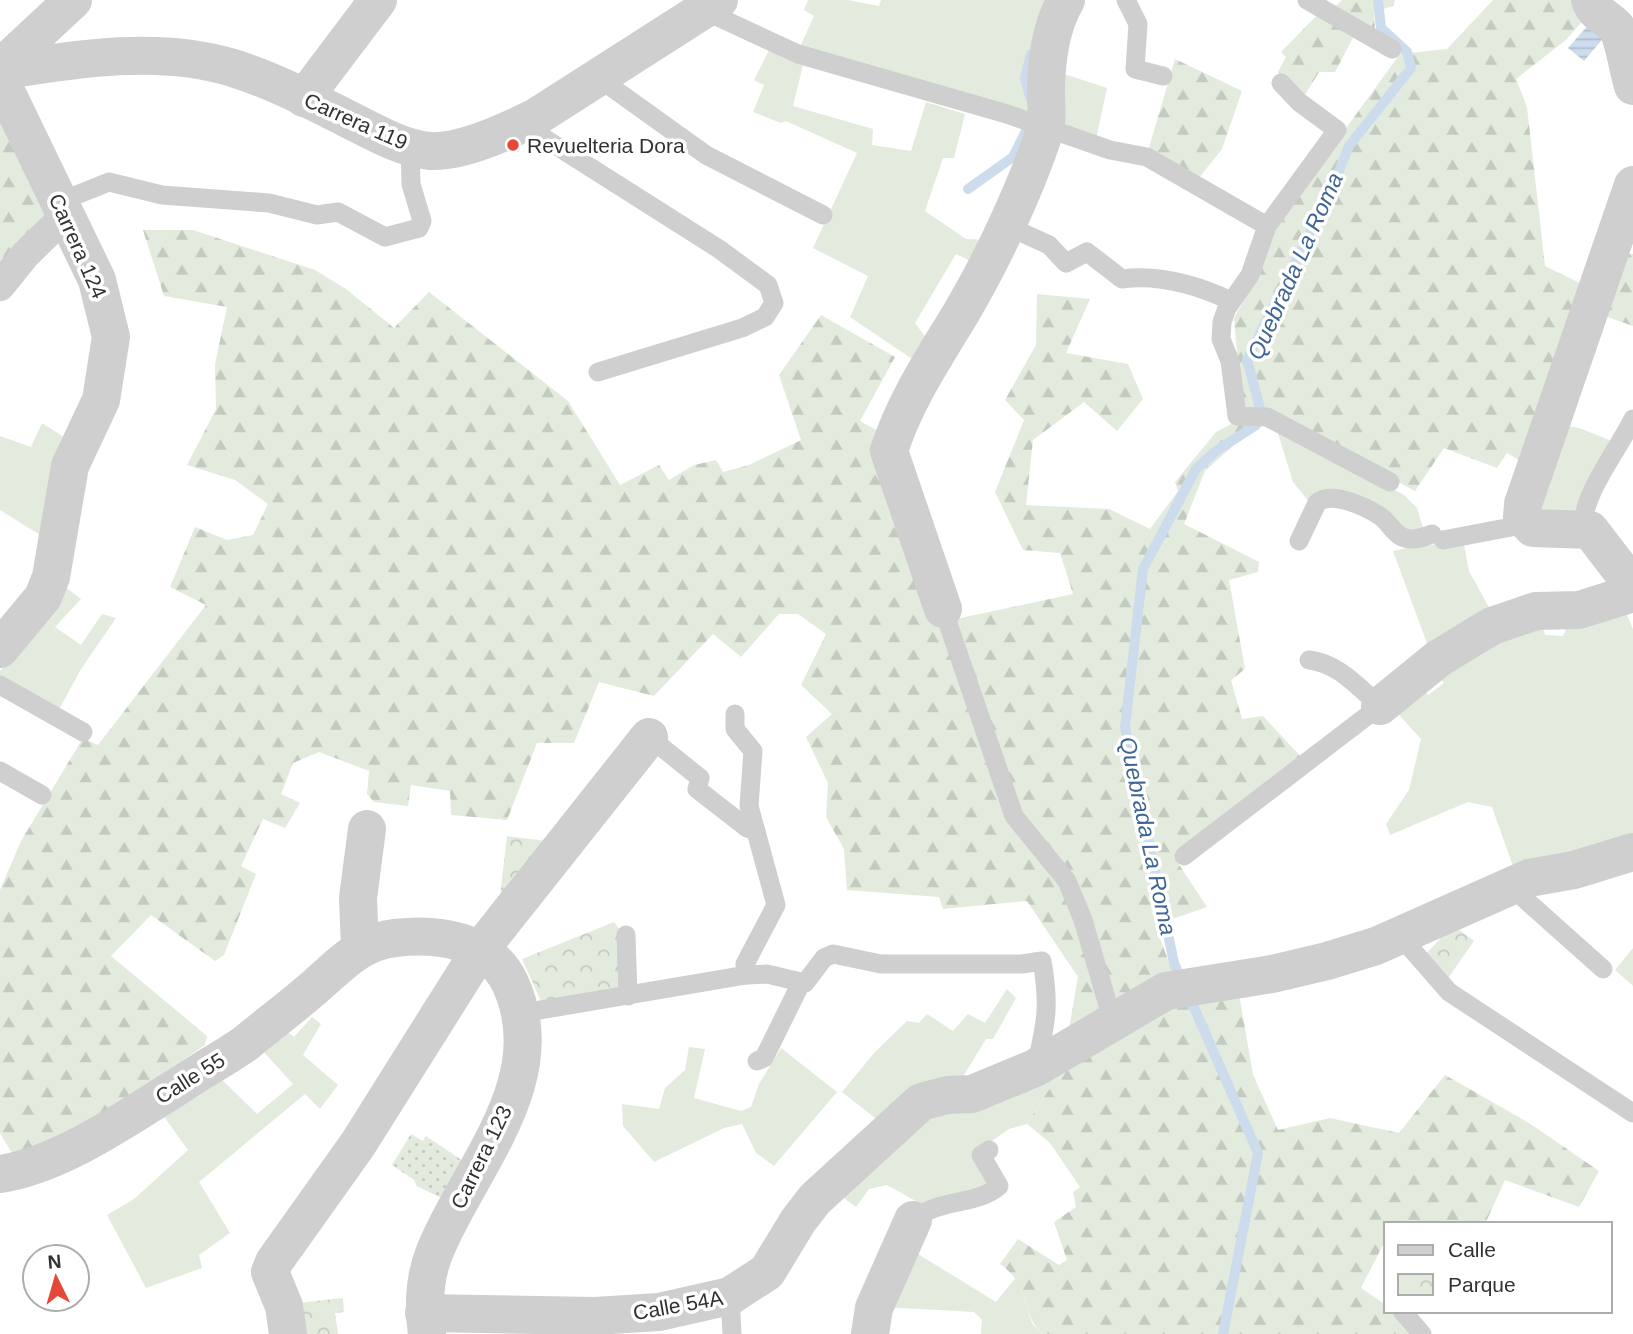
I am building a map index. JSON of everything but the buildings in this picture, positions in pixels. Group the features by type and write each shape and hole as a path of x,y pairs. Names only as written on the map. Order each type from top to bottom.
{"street":[{"path":"0,70 73,0"},
{"path":"304,98 378,0"},
{"path":"943,609 890,451 895,431 923,376 959,317 1005,225 1043,126 1051,40 1058,14 1066,0"},
{"path":"1590,0 1594,11 1615,27 1620,36 1633,86"},
{"name":"Carrera 119","path":"0,70 124,56 168,58 232,68 304,98 391,141 431,151 470,144 530,120 600,79 712,6"},
{"name":"Carrera 124","path":"0,79 97,279 107,310 111,337 101,400 70,466 51,577 43,597 0,649"},
{"path":"1633,185 1522,504 1522,517 1527,524 1549,530 1590,530 1633,581"},
{"path":"0,286 63,209"},
{"path":"1380,706 1439,658 1492,626 1536,611 1578,610 1633,593"},
{"path":"288,1334 284,1306 270,1272 358,1144 480,950 502,926 649,737"},
{"path":"360,948 358,898 367,828"},
{"path":"1401,936 1510,886 1633,852"},
{"name":"Calle 54A","path":"425,1324 659,1312 730,1296 767,1272 797,1221 815,1199 921,1102 947,1095 972,1094 1035,1068 1166,990 1327,961 1401,936"},
{"name":"Calle 55","path":"0,1174 46,1162 155,1100 243,1045 360,948 391,938 423,937 462,942 480,950"},
{"name":"Carrera 123","path":"425,1324 426,1279 434,1252 496,1136 523,1063 525,1040 522,1013 503,969 480,950"},
{"path":"870,1334 874,1308 913,1220"}],"lane":[{"path":"1126,0 1138,24 1136,69 1163,76"},
{"path":"1307,0 1392,49"},
{"path":"712,6 798,54 1007,114 1110,150 1147,157 1267,226"},
{"path":"600,79 706,155 823,215"},
{"path":"1281,83 1299,102 1336,130 1267,226 1250,275 1231,301 1222,322 1220,339 1230,361 1237,416 1258,416 1390,482"},
{"path":"530,120 544,138 719,249 768,285 774,303 765,317 742,328 598,372"},
{"path":"63,209 109,182 162,195 269,202 317,215 338,212 385,237 419,228 422,221 411,184 411,146"},
{"path":"1005,225 1049,245 1066,263 1087,252 1122,279 1140,277 1181,282 1202,287 1231,301"},
{"path":"1583,528 1583,510 1633,419"},
{"path":"1299,541 1317,503 1329,498 1353,504 1381,517 1401,537 1412,539 1527,524"},
{"path":"943,609 1014,817 1067,881 1083,920 1113,1022"},
{"path":"1184,856 1380,706 1339,671 1325,663 1309,660"},
{"path":"0,685 83,732"},
{"path":"735,714 735,729 753,751 749,806 776,905 745,964 746,975"},
{"path":"649,737 700,778 697,789 747,828 755,830"},
{"path":"0,771 42,795"},
{"path":"1510,886 1603,969"},
{"path":"626,935 628,996"},
{"path":"1401,936 1449,992 1633,1113"},
{"path":"758,1061 764,1058 801,983 805,982 824,958 834,954 881,964 1022,964 1042,961 1048,997 1048,1017 1035,1068"},
{"path":"522,1013 746,975 767,974 801,983"},
{"path":"913,1220 928,1208 990,1193 999,1186 981,1155 989,1150"},
{"path":"730,1296 732,1334"},
{"path":"1404,1313 1422,1334"}],"green space":[{"path":"808,0 848,0 879,6 881,0 1060,0 1043,121 799,49 814,16 804,10"},
{"path":"1342,0 1395,0 1393,6 1374,12 1375,30 1334,8"},
{"path":"1493,0 1580,0 1586,17 1566,40 1516,79 1527,107 1545,266 1590,288 1527,465 1507,453 1497,468 1444,448 1415,491 1333,447 1242,408 1234,318 1252,286 1274,227 1400,54 1447,49"},
{"path":"1319,13 1355,34 1335,72 1319,72 1303,98 1278,72 1286,57 1281,52"},
{"path":"770,48 804,61 793,106 873,129 872,145 911,151 926,102 965,114 954,158 943,158 925,211 966,239 990,240 979,265 956,254 915,323 933,347 924,367 850,317 868,276 813,248 857,153 786,121 781,123 753,112 764,85 754,80"},
{"path":"1175,59 1242,91 1222,149 1198,179 1148,151"},
{"path":"1052,70 1107,88 1096,139 1052,123"},
{"path":"0,122 51,217 0,279"},
{"path":"143,230 193,230 315,270 346,289 394,328 429,292 568,401 620,485 659,465 669,480 694,465 716,460 723,472 749,465 801,440 779,375 821,315 895,357 860,421 889,437 942,622 1073,594 1060,553 1023,550 995,492 1024,420 1005,400 1036,345 1037,294 1090,299 1066,353 1128,364 1143,399 1117,431 1084,402 1033,440 1026,505 1109,509 1150,529 1178,491 1175,482 1216,432 1237,421 1267,422 1234,445 1205,471 1184,524 1259,562 1258,572 1229,580 1245,669 1231,680 1242,719 1263,716 1302,758 1174,857 1207,907 1155,925 1182,997 1238,988 1253,1075 1278,1130 1330,1118 1399,1133 1445,1075 1529,1123 1599,1171 1579,1207 1505,1180 1486,1222 1384,1222 1384,1243 1361,1288 1384,1304 1384,1313 1394,1313 1412,1334 1042,1334 1030,1315 1021,1289 1010,1272 1000,1264 1018,1239 1059,1265 1067,1260 1054,1222 1076,1207 1073,1192 1080,1187 1050,1143 1027,1124 1062,1069 1078,977 1027,901 943,909 939,897 847,890 844,849 826,817 828,783 806,737 832,714 801,685 826,634 798,614 779,614 741,657 713,634 654,696 599,682 574,743 537,743 507,820 451,815 450,791 411,785 408,806 374,802 367,794 369,771 319,752 293,763 281,794 300,803 285,828 263,819 241,866 256,874 224,955 215,961 151,915 111,956 207,1036 205,1045 84,1127 13,1155 0,1133 0,890 21,841 83,738 98,745 206,605 170,587 195,527 227,540 253,535 268,504 235,480 187,465 216,409 215,364 227,307 164,296"},
{"path":"1620,254 1633,254 1633,326 1599,314"},
{"path":"42,423 70,441 45,538 0,510 0,436 31,447"},
{"path":"1555,424 1579,428 1612,441 1576,521 1539,522"},
{"path":"1276,427 1404,495 1417,508 1424,531 1411,536 1385,512 1310,503 1293,482"},
{"path":"1464,544 1469,571 1496,620 1432,657 1393,551 1421,545"},
{"path":"64,586 81,599 55,627 81,645 102,614 116,618 81,669 57,713 0,680 0,671 44,622"},
{"path":"1622,603 1633,629 1633,844 1515,872 1492,807 1468,802 1390,835 1386,824 1409,790 1421,739 1391,706 1418,683 1428,695 1444,683 1434,671 1539,615 1545,635 1563,636 1572,616"},
{"path":"507,836 562,843 498,913"},
{"path":"614,922 621,931 622,989 541,1001 522,959"},
{"path":"1453,925 1474,941 1446,981 1423,957"},
{"path":"1633,948 1633,986 1615,970"},
{"path":"1007,989 1016,998 993,1039 986,1039 956,1088 884,1125 842,1092 875,1052 907,1021 919,1023 927,1014 953,1031 968,1014 985,1023"},
{"path":"312,1017 321,1024 303,1055 338,1085 320,1109 305,1094 199,1182 230,1233 199,1255 202,1268 146,1288 107,1215 134,1199 188,1150 162,1114 218,1076 257,1114 293,1084 261,1049 285,1030 294,1037"},
{"path":"689,1047 705,1049 694,1098 741,1111 751,1107 759,1084 781,1048 837,1092 774,1166 756,1153 742,1124 724,1128 654,1162 623,1126 622,1104 659,1109 665,1088 685,1070"},
{"path":"1062,1069 1027,1124 1009,1129 975,1153 993,1185 921,1204 887,1185 869,1189 856,1207 833,1190 922,1109"},
{"path":"411,1134 423,1141 426,1136 466,1163 443,1199 417,1186 414,1180 392,1165"},
{"path":"913,1251 996,1302 1017,1276 1032,1323 1042,1334 981,1334 982,1320 974,1312 882,1307"},
{"path":"343,1298 344,1312 335,1313 338,1334 294,1334 289,1304"}],"water":[{"path":"1591,22 1606,35 1584,61 1568,48"}],"waterway":[{"name":"Quebrada La Roma","path":"1182,982 1174,963 1125,727 1143,569 1196,469 1216,451 1256,425 1260,408 1247,360 1333,186 1349,146 1411,68 1407,52 1381,28 1378,0"},
{"path":"1030,97 1025,78 1031,54"},
{"path":"968,189 1013,157 1027,129"},
{"name":"Quebrada La Roma","path":"1189,996 1258,1153 1223,1334"}],"place":[{"name":"Revuelteria Dora","path":"513,145"}]}
